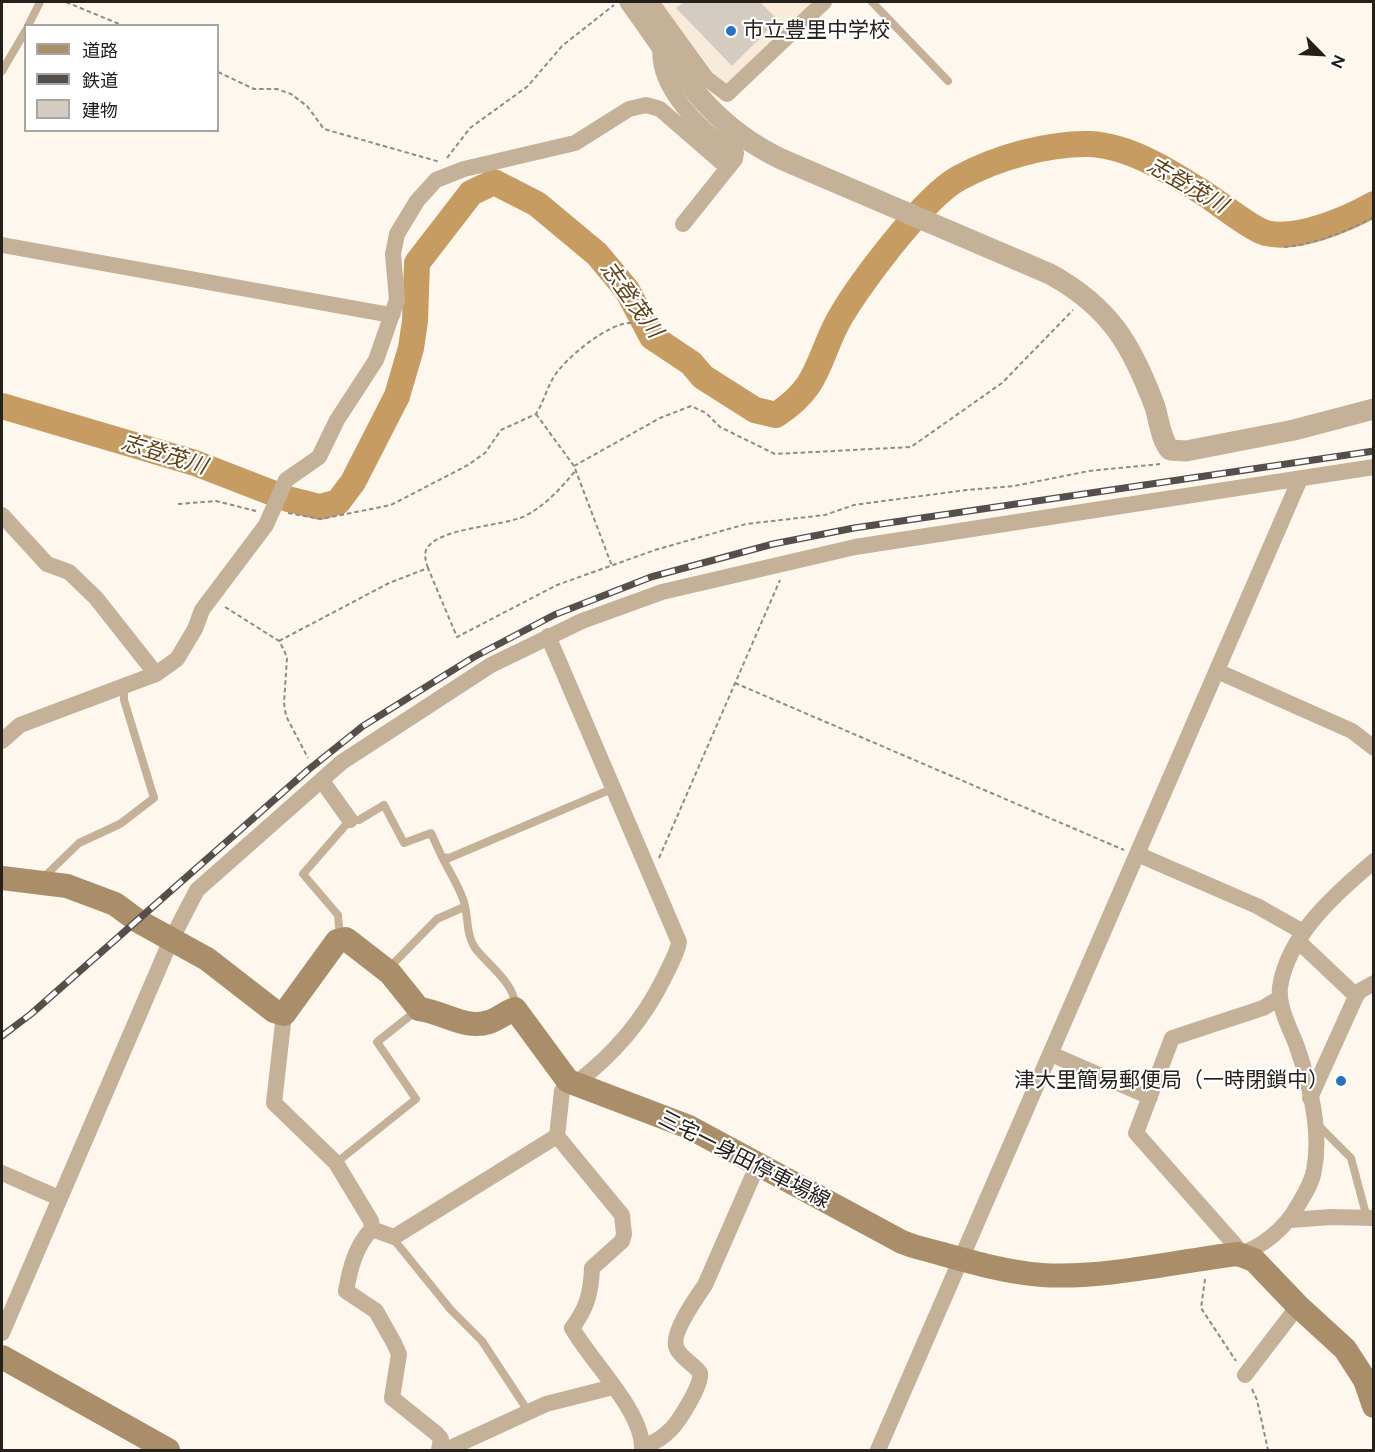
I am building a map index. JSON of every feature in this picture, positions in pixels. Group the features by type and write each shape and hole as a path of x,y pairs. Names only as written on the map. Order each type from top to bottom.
{"main road":[{"path":"2,878 40,881 83,891 115,904 207,960 274,1011 284,1014 340,939 352,942 387,970 419,1009 435,1011 461,1023 472,1024 492,1021 515,1009 571,1082"},
{"name":"三宅一身田停車場線","path":"571,1082 689,1127 902,1242 1003,1269 1043,1275 1110,1271 1238,1254"},
{"path":"1238,1254 1254,1260 1298,1306 1345,1349 1365,1380 1374,1406"},
{"path":"2,1357 168,1450"}],"street":[{"path":"630,2 706,106 741,136 781,159 1050,274 1086,295 1114,324 1139,366 1170,450 1186,451 1294,430 1374,409"},
{"path":"651,2 705,78 727,94 824,2"},
{"path":"661,44 659,56 662,67 680,101 711,135 736,153 728,168 683,224"},
{"path":"2,741 20,725 124,688 156,674 177,659 202,616 202,609 246,554 273,511 286,480 322,453 337,420 375,360 393,313 397,292 393,254 397,234 417,201 444,175 575,143 610,119 629,109 646,105 660,109 728,168"},
{"path":"2,245 385,314 393,313"},
{"path":"2,1333 171,940 197,890 352,755 439,697 548,636 662,592 855,547 953,530 1374,467"},
{"path":"878,1450 1300,479"},
{"path":"2,515 47,564 69,572 96,598 156,674"},
{"path":"548,636 652,874 679,942 642,1017 617,1048 562,1091 557,1136 622,1215 622,1241 592,1268 589,1299 584,1312 572,1328 642,1434 642,1448 659,1439 673,1427 700,1383 700,1373 677,1350 676,1340 694,1298 705,1286 758,1164"},
{"path":"1217,671 1352,731 1374,748"},
{"path":"322,781 350,820"},
{"path":"1137,855 1257,906 1301,937 1347,987 1358,994"},
{"path":"1280,998 1263,1008 1172,1038 1136,1133 1236,1246 1238,1254 1251,1251 1290,1220 1314,1170 1315,1121 1300,1057 1280,998 1282,979 1301,937 1374,861"},
{"path":"1310,1098 1358,994 1374,983"},
{"path":"284,1014 274,1103 336,1163 371,1221 372,1228 364,1237 350,1269 346,1291 376,1311 399,1354 392,1398 437,1434 441,1439 439,1450"},
{"path":"1051,1054 1150,1097"},
{"path":"372,1228 394,1237 557,1136"},
{"path":"2,1173 59,1198"},
{"path":"1290,1220 1331,1217 1370,1218"},
{"path":"1245,1374 1298,1306"},
{"path":"446,1450 528,1411 613,1387"}],"lane":[{"path":"29,24 40,2"},
{"path":"872,2 948,81"},
{"path":"2,71 24,33"},
{"path":"40,881 79,843 120,824 154,798 124,700 124,688"},
{"path":"442,857 449,858 614,788"},
{"path":"340,939 338,915 303,874 350,820 359,820 384,805 404,843 431,833 464,901 474,946 511,990 516,1000 515,1009"},
{"path":"387,970 437,919 448,912 464,907"},
{"path":"336,1163 416,1099 376,1042 419,1009"},
{"path":"1315,1121 1351,1158 1370,1218"},
{"path":"394,1237 451,1310 482,1341 528,1411"}],"path":[{"path":"66,2 118,24"},
{"path":"219,72 254,89 277,89 291,94 307,106 324,129 443,164 470,128 528,86 577,32 619,2"},
{"path":"1284,247 1305,245 1338,235 1374,217"},
{"path":"574,466 660,418 691,406 706,413 720,427 776,454 911,447 1002,384 1086,295"},
{"path":"178,504 216,501 321,519 391,505 468,465 491,446 501,430 536,414 552,379 571,358 608,329 624,322 632,323"},
{"path":"536,414 574,466 613,567"},
{"path":"576,470 557,493 527,515 510,522 437,539 426,549 428,568 458,637 557,585 666,547 746,525 825,515 865,504 1014,486 1089,471 1151,467 1159,465 1170,450"},
{"path":"652,874 787,562"},
{"path":"279,641 389,583 428,568"},
{"path":"202,616 217,605 224,606 279,641 287,658 284,704 286,716 297,742 308,758"},
{"path":"735,683 1137,855"},
{"path":"1206,1258 1201,1308 1245,1374 1257,1400 1268,1450"}],"shaded area":[{"name":"市立豊里中学校","path":"657,2 817,2 731,84 721,84"}],"building":[{"path":"684,2 760,2 778,20 732,66 676,8"}],"waterway":[{"name":"志登茂川","path":"2,406 195,463 288,499 320,507 338,502 353,482 397,396 411,348 415,321 417,263 471,193 494,182 537,204 597,254 627,290 652,337 691,363 703,377 755,410 776,415 790,405 808,386 844,311 873,269 909,224 944,188 973,171 1005,158 1039,149 1074,144 1090,144 1121,150 1165,169 1260,231 1278,235 1322,227 1374,204"}],"railway":[{"path":"2,1036 31,1014 308,770 363,726 474,657 554,615 651,577 773,544 854,528 1374,451"}],"place":[{"name":"市立豊里中学校","path":"731,31"},
{"name":"津大里簡易郵便局（一時閉鎖中）","path":"1341,1081"}]}
